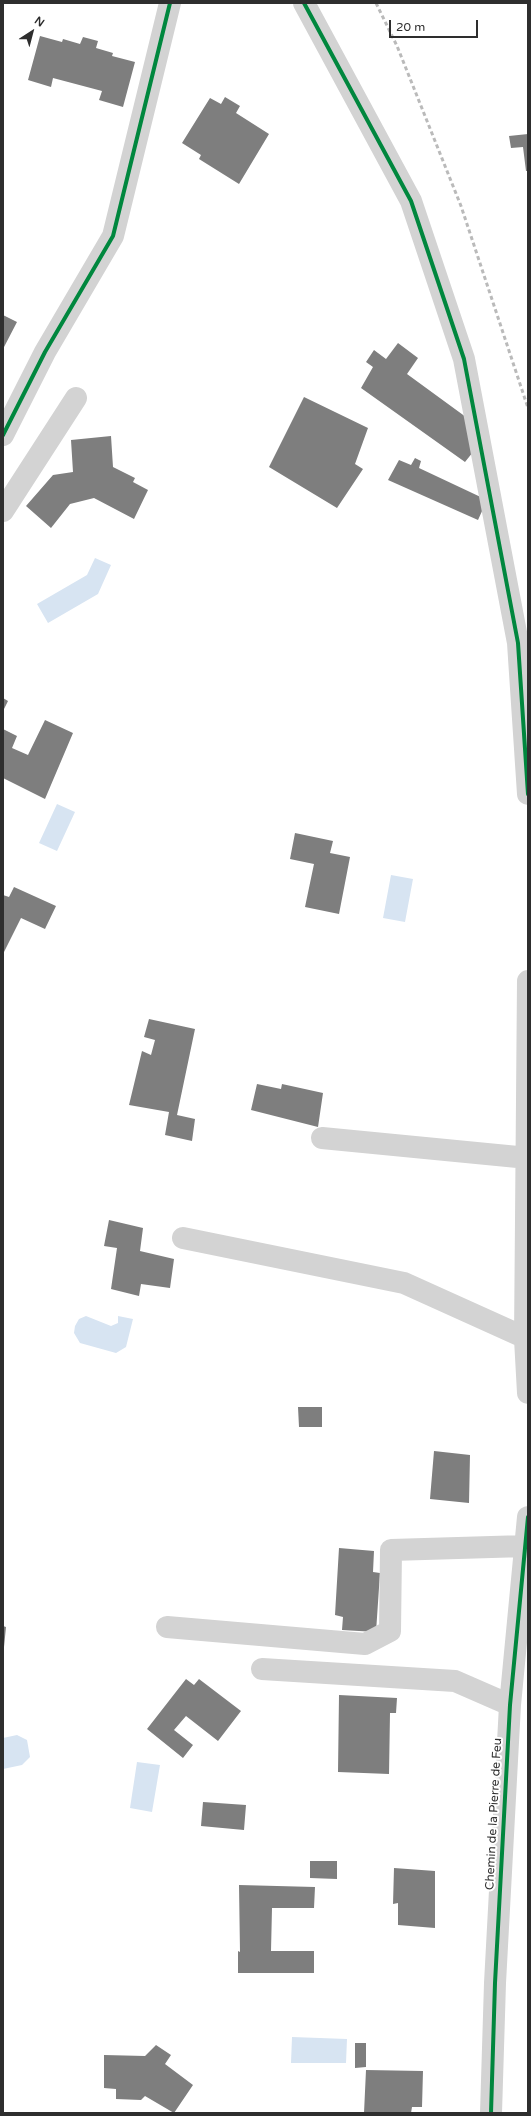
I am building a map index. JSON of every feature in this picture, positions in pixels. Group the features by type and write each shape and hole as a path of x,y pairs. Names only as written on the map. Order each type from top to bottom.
{"street":[{"path":"3,434 45,352 113,236 170,3"},
{"path":"304,3 411,201 464,359 518,643 528,794"},
{"path":"3,511 76,398"},
{"path":"528,981 528,1393"},
{"path":"322,1138 528,1158"},
{"path":"183,1238 404,1283 527,1339"},
{"name":"Chemin de la Pierre de Feu","path":"491,2113 495,1984 510,1705 528,1517"},
{"path":"167,1627 365,1644 390,1631 391,1550 525,1546"},
{"path":"262,1669 455,1682 510,1705"}],"water":[{"path":"95,558 111,565 98,594 48,623 37,604 87,575"},
{"path":"57,804 75,812 57,851 39,843"},
{"path":"391,875 413,879 405,922 383,918"},
{"path":"86,1316 111,1326 118,1323 118,1316 133,1319 126,1347 116,1353 80,1343 74,1333 75,1326 79,1319"},
{"path":"17,1735 27,1740 30,1757 22,1765 3,1769 3,1738"},
{"path":"137,1762 160,1765 152,1812 130,1808"},
{"path":"292,2037 347,2039 346,2063 291,2063"}],"building":[{"path":"40,36 62,42 63,39 80,44 83,37 98,41 96,48 113,53 112,56 135,62 123,107 99,100 102,91 53,78 51,87 28,80"},
{"path":"225,97 240,106 236,113 269,134 239,184 199,159 201,155 182,143 210,98 221,104"},
{"path":"528,134 528,171 526,171 523,147 511,148 509,136"},
{"path":"3,315 17,322 3,349"},
{"path":"398,343 418,358 407,374 470,420 477,447 465,462 361,388 373,367 366,362 374,350 386,359"},
{"path":"304,397 368,428 355,464 363,469 337,508 269,467"},
{"path":"111,436 113,467 135,478 133,482 148,490 134,519 94,498 70,504 51,528 26,506 53,475 73,472 71,440"},
{"path":"415,458 421,461 419,468 487,500 478,520 388,480 399,460 411,465"},
{"path":"3,698 8,701 3,711"},
{"path":"45,720 73,733 45,799 3,778 3,729 17,736 12,748 28,755"},
{"path":"295,833 333,841 330,853 350,857 339,914 305,907 314,864 290,859"},
{"path":"14,887 56,906 45,929 21,918 3,954 3,895 9,897"},
{"path":"149,1019 195,1029 177,1115 195,1119 192,1141 165,1135 169,1112 129,1105 142,1051 151,1055 155,1040 144,1037"},
{"path":"257,1084 281,1089 282,1084 323,1093 318,1127 251,1110"},
{"path":"109,1220 143,1228 140,1251 174,1259 170,1288 141,1284 139,1296 111,1289 117,1248 104,1246"},
{"path":"298,1407 322,1407 322,1427 299,1427"},
{"path":"434,1451 470,1455 469,1503 430,1499"},
{"path":"339,1548 374,1551 373,1572 380,1573 376,1632 342,1630 343,1617 335,1615"},
{"path":"3,1626 6,1627 4,1647 3,1647"},
{"path":"186,1679 194,1685 199,1679 241,1711 218,1741 186,1716 174,1730 193,1745 183,1758 147,1729"},
{"path":"339,1695 397,1698 396,1713 390,1713 389,1774 338,1772"},
{"path":"203,1802 246,1805 244,1830 201,1826"},
{"path":"310,1861 337,1861 337,1879 310,1878"},
{"path":"394,1868 435,1871 435,1928 398,1925 398,1903 393,1904"},
{"path":"239,1885 315,1887 314,1908 272,1908 271,1951 314,1951 314,1973 238,1973 238,1951 240,1952"},
{"path":"355,2043 366,2043 366,2067 355,2068"},
{"path":"156,2045 171,2055 165,2064 193,2085 174,2113 145,2096 141,2100 116,2099 116,2089 104,2088 104,2055 145,2056"},
{"path":"366,2070 423,2071 422,2107 412,2107 411,2113 364,2113"}],"railway":[{"path":"376,3 397,46 461,206 528,408"}],"cycle path":[{"path":"3,435 45,352 113,236 170,3"},
{"path":"304,3 411,201 464,359 518,643 528,794"},
{"path":"491,2113 495,1983 510,1705 528,1517"}]}
